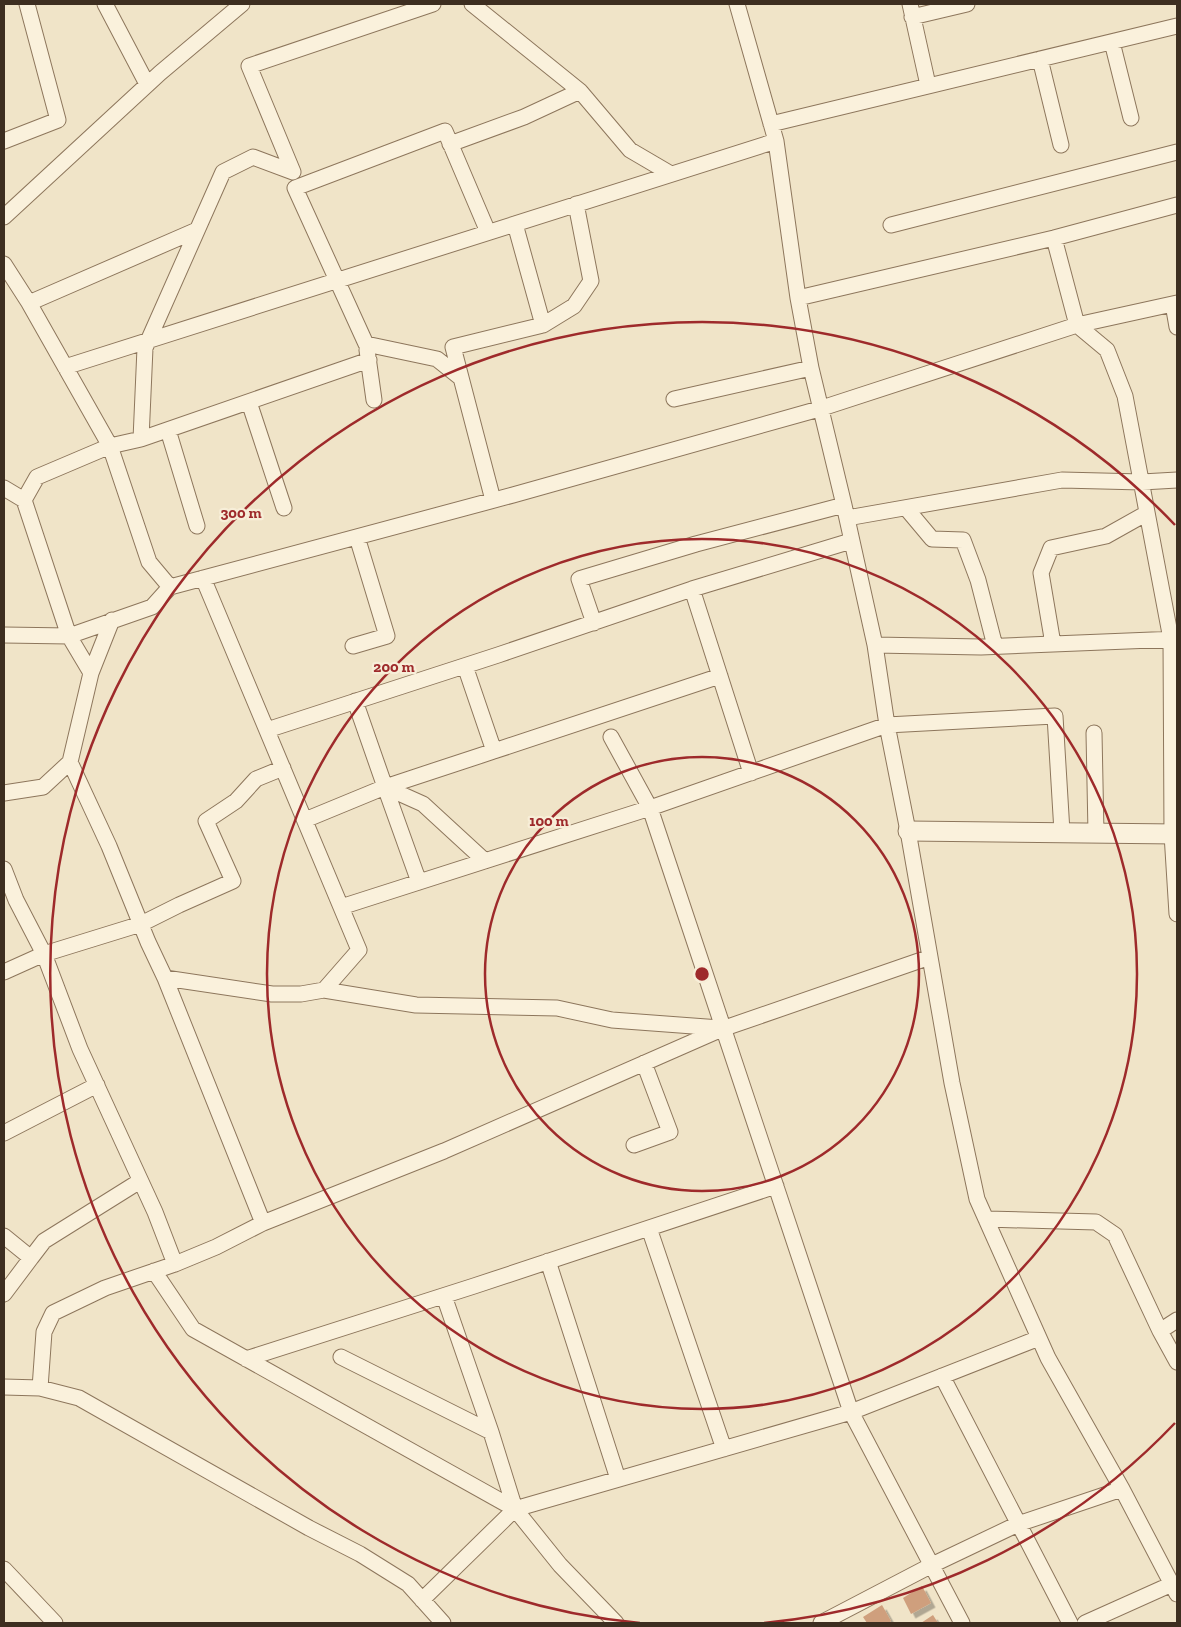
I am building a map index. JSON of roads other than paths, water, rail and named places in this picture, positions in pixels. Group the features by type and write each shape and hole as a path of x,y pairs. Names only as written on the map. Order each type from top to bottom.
{"street":[{"path":"4,141 58,120 27,4"},
{"path":"105,4 148,84"},
{"path":"4,217 148,84 242,4"},
{"path":"141,439 145,348 223,172 253,157 294,172 249,66 433,4"},
{"path":"472,4 580,91 630,150 671,174"},
{"path":"737,4 776,141 810,368 845,512 874,645 952,1083 977,1199 1048,1358 1122,1489 1174,1589 1085,1623"},
{"path":"928,85 911,10 966,4"},
{"path":"771,124 1177,26"},
{"path":"1112,42 1131,118"},
{"path":"1040,59 1061,145"},
{"path":"450,144 524,117 580,91"},
{"path":"374,400 366,344 295,188 445,131 488,232"},
{"path":"65,366 776,141"},
{"path":"891,225 1177,152"},
{"path":"493,500 453,347 543,324 574,306 591,281 576,204"},
{"path":"798,298 1054,238 1177,205"},
{"path":"516,224 543,324"},
{"path":"29,302 197,230"},
{"path":"1054,238 1077,325 1107,350 1126,396 1147,513 1174,639 1177,914"},
{"path":"4,264 29,302 110,446 149,562 170,587"},
{"path":"4,635 70,636 152,607 170,587 493,500 819,409 1077,325 1175,304 1177,327"},
{"path":"366,344 437,359 461,378"},
{"path":"24,500 37,477 110,446 141,439 369,360"},
{"path":"674,399 810,368"},
{"path":"249,402 284,508"},
{"path":"168,430 196,526"},
{"path":"594,623 580,579 696,544 845,512 906,508 1062,480 1142,482 1177,480"},
{"path":"4,488 24,500 70,636 90,673"},
{"path":"906,508 932,539 963,540 978,580 995,646"},
{"path":"1053,644 1041,573 1051,548 1106,536 1147,513"},
{"path":"353,646 387,636 356,537"},
{"path":"267,730 465,666 692,589 851,541"},
{"path":"203,578 359,950 324,990"},
{"path":"692,589 751,773"},
{"path":"4,793 43,787 70,762 90,673 112,620"},
{"path":"874,645 995,646 1174,639"},
{"path":"465,666 494,751"},
{"path":"305,820 385,787 720,676"},
{"path":"355,702 419,882"},
{"path":"341,907 650,808 887,725 1055,716 1062,832"},
{"path":"1094,733 1096,833"},
{"path":"611,737 650,808 851,1412 962,1623"},
{"path":"70,762 109,846 165,978 262,1224"},
{"path":"4,972 44,954 141,924 179,905 233,882 206,821 236,801 256,779 283,768"},
{"path":"385,787 423,804 485,861"},
{"path":"908,830 1175,834"},
{"path":"4,869 16,900 44,954 80,1049 140,1181 175,1264"},
{"path":"40,1388 44,1332 53,1313 104,1288 175,1264 216,1247 262,1224 444,1151 722,1029 930,957"},
{"path":"165,978 272,994 301,994 324,990 416,1005 557,1008 612,1020 722,1029"},
{"path":"634,1145 670,1132 644,1064"},
{"path":"4,1133 97,1085"},
{"path":"4,1294 44,1241 140,1181"},
{"path":"246,1358 444,1296 776,1186"},
{"path":"986,1219 1096,1222 1115,1235 1160,1331 1177,1362"},
{"path":"649,1228 724,1449"},
{"path":"4,1236 32,1258"},
{"path":"548,1261 618,1479"},
{"path":"154,1271 193,1329 515,1509"},
{"path":"444,1296 491,1432 515,1509 560,1565 616,1623"},
{"path":"1160,1331 1177,1320"},
{"path":"422,1600 515,1509 851,1412 1039,1338"},
{"path":"342,1357 491,1432"},
{"path":"942,1376 1070,1623"},
{"path":"4,1387 40,1388 78,1398 309,1528 360,1554 408,1584 443,1623"},
{"path":"821,1623 844,1618 932,1565 1018,1524 1122,1489"},
{"path":"4,1569 55,1623"}]}
